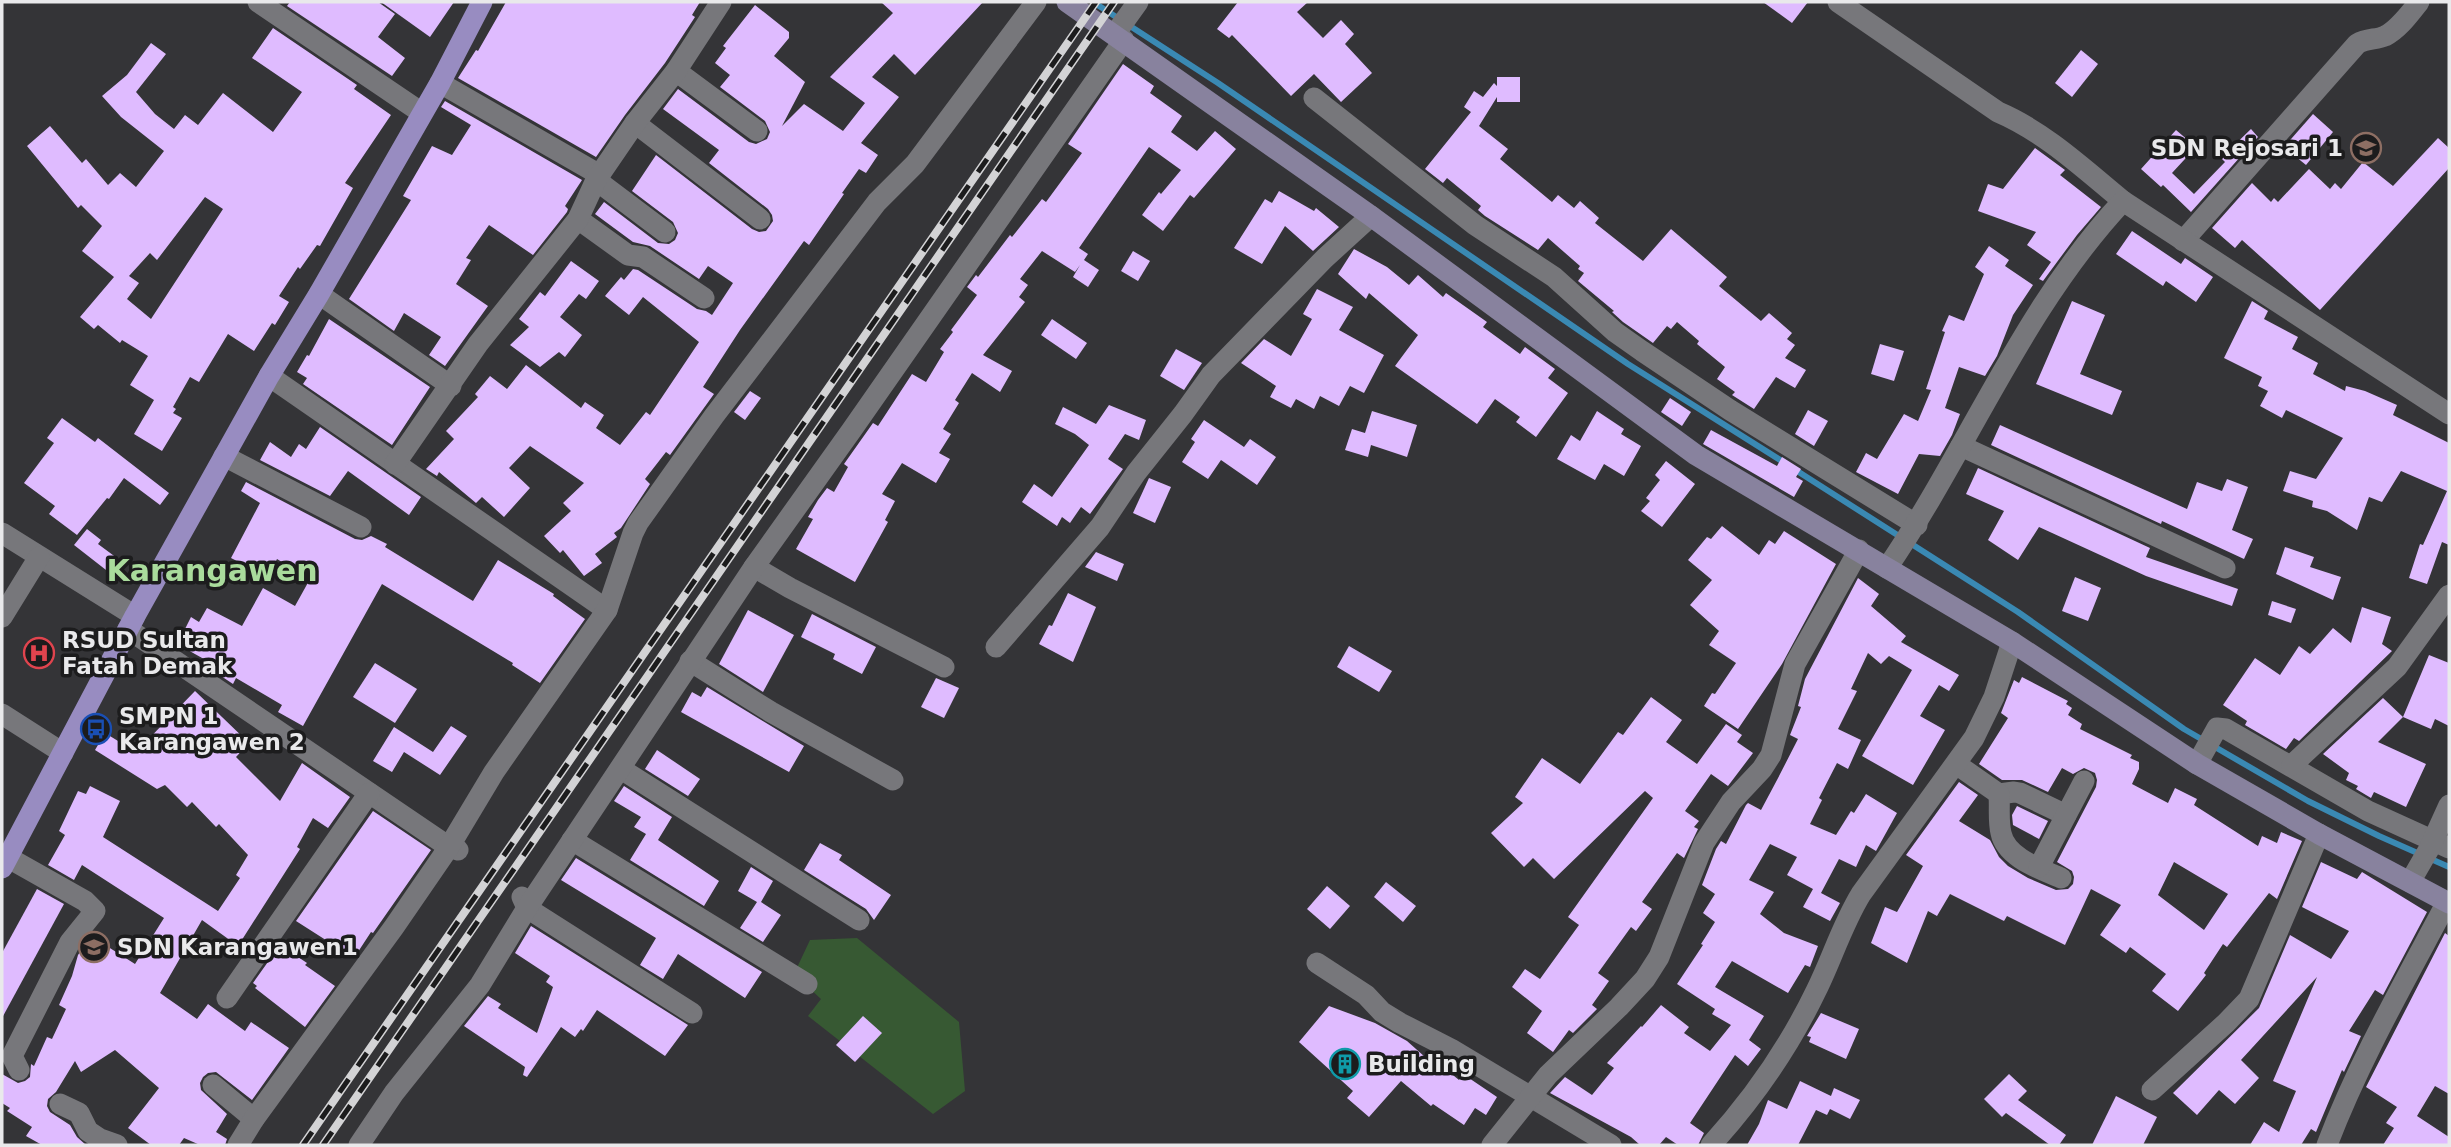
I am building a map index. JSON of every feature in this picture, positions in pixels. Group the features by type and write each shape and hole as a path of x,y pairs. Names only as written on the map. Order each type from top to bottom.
{"main road":[{"path":"4,862 224,456 440,83 482,2"},
{"path":"1067,2 1127,22 1371,216 1696,455 1859,550 1892,560 2012,642 2319,834 2414,875 2448,902"}],"street":[{"path":"258,2 422,113"},
{"path":"395,464 478,344 578,219 598,178 635,123 676,71 721,2"},
{"path":"238,1145 254,1119 453,849 494,772 607,610 633,533 714,416 877,202 915,164 1036,2"},
{"path":"1838,2 1998,112 2019,120 2123,201 2449,414"},
{"path":"2183,241 2357,44 2366,39 2384,37 2405,19 2419,2"},
{"path":"359,1145 394,1093 480,985 524,902 572,840 621,769 754,566 851,431 1127,22"},
{"path":"676,71 757,131"},
{"path":"440,83 598,178 665,232"},
{"path":"1314,98 1475,225 1554,277 1615,332 1914,529"},
{"path":"635,123 760,219"},
{"path":"1892,560 1914,529 2022,335 2068,269 2123,201"},
{"path":"996,647 1100,527 1136,473 1210,375 1325,258 1371,216"},
{"path":"578,219 628,255 643,257 704,298"},
{"path":"319,294 451,386"},
{"path":"269,376 607,610"},
{"path":"1961,446 2225,568"},
{"path":"224,456 361,527"},
{"path":"2,533 132,622 369,793 453,849"},
{"path":"1492,1145 1548,1075 1645,979 1659,957 1703,843 1723,812 1762,769 1771,755 1795,664 1859,550"},
{"path":"2,617 38,557"},
{"path":"754,566 790,588 944,667"},
{"path":"2292,765 2396,667 2449,595"},
{"path":"1711,1145 1756,1090 1797,1026 1861,894 1974,738 1994,697 2012,642"},
{"path":"690,661 771,712 893,780"},
{"path":"2,714 62,753"},
{"path":"2199,759 2216,731 2222,728 2229,730 2368,811 2437,846"},
{"path":"1956,764 1999,794 2014,792 2028,795 2066,816"},
{"path":"621,769 859,920"},
{"path":"2039,867 2084,781"},
{"path":"227,998 369,793"},
{"path":"1999,794 2003,839 2016,855 2061,878"},
{"path":"2414,875 2437,846 2449,805"},
{"path":"2152,1090 2249,999 2319,834"},
{"path":"572,840 807,984"},
{"path":"4,862 85,901 95,911 70,942 12,1056 19,1070"},
{"path":"524,902 692,1013"},
{"path":"2327,1145 2338,1116 2378,1034 2448,902"},
{"path":"1317,963 1366,995 1391,1018 1451,1049 1611,1145"},
{"path":"213,1085 254,1119"},
{"path":"60,1104 79,1113 88,1131 117,1145"}],"green space":[{"path":"857,938 959,1022 965,1091 933,1114 808,1016 821,999 794,974 810,940"}],"building":[{"path":"290,2 378,2 395,14 378,37 405,58 392,76 287,6"},
{"path":"381,2 454,2 430,37"},
{"path":"506,2 700,2 692,15 695,17 665,63 596,157 458,78 476,50 478,51"},
{"path":"881,2 983,2 915,75 894,54 872,77 899,97 861,143 878,155 866,173 859,169 809,245 804,241 740,330 703,387 714,394 670,455 666,452 645,479 650,484 621,528 614,533 617,537 595,554 602,563 584,576 563,550 560,553 544,536 571,511 563,503 584,483 530,446 509,468 530,488 504,517 482,497 476,503 439,472 437,476 426,469 454,439 446,431 478,397 475,394 490,376 507,389 526,365 581,408 585,402 604,415 596,428 620,445 646,412 650,415 699,342 643,297 629,315 605,296 621,277 624,280 633,269 697,309 712,315 733,283 708,266 699,279 650,246 633,242 595,214 604,202 658,243 669,244 675,240 678,233 673,222 632,191 656,155 752,229 766,231 773,221 768,209 709,163 719,150 663,109 678,89 749,142 756,144 767,139 770,132 765,121 720,87 730,75 715,63 726,48 723,46 755,5 789,32 789,38 774,56 805,82 782,126 804,104 843,131 865,103 830,77 893,13"},
{"path":"1238,2 1308,2 1297,12 1323,38 1341,20 1354,34 1345,44 1372,73 1341,102 1314,74 1291,96 1232,35 1229,38 1217,29"},
{"path":"1763,2 1808,2 1792,23"},
{"path":"273,28 357,85 354,89 391,115 345,183 353,188 320,246 317,245 300,269 298,267 279,296 289,302 275,325 272,323 254,351 228,334 199,382 190,377 173,407 176,409 173,413 182,418 162,451 134,434 154,400 130,385 148,356 122,340 120,343 98,325 94,329 80,317 114,277 82,251 102,226 81,205 78,208 27,146 50,126 82,163 86,159 108,185 120,173 136,187 164,151 121,117 102,96 127,75 151,43 166,54 136,92 155,114 174,129 185,115 198,125 223,93 273,132 302,92 252,58","holes":["205,197 223,209 151,319 127,299 139,283 129,276 150,253 157,260"]},
{"path":"2081,50 2098,64 2072,97 2055,83"},
{"path":"1123,64 1154,86 1150,93 1182,116 1171,132 1197,151 1215,131 1236,149 1194,198 1190,195 1163,231 1142,215 1159,192 1161,194 1181,170 1149,147 1079,248 1088,254 1084,260 1099,270 1088,287 1073,277 1080,265 1075,272 1042,251 1020,279 1028,285 1019,297 1025,302 983,355 1012,371 1000,392 972,373 955,400 959,403 943,429 951,434 939,453 950,459 936,483 902,463 882,494 895,501 885,520 888,522 855,582 796,549 813,519 808,517 818,500 827,488 834,492 848,467 844,464 873,423 878,426 912,374 926,382 944,352 940,349 953,332 951,330 977,295 967,287 1042,199 1046,202 1082,153 1068,144"},
{"path":"1497,77 1520,77 1520,102 1497,102 1497,97 1479,126 1508,149 1500,159 1552,202 1558,195 1574,208 1580,201 1599,218 1595,223 1643,261 1671,229 1727,277 1719,286 1761,321 1769,313 1792,333 1787,339 1795,345 1785,358 1806,370 1795,388 1776,377 1754,409 1732,395 1735,392 1717,379 1725,367 1697,344 1699,341 1677,322 1671,329 1667,326 1653,343 1623,322 1578,281 1584,273 1578,269 1580,266 1548,238 1538,250 1485,216 1478,210 1481,206 1447,178 1443,183 1425,169 1471,112 1464,107 1474,91 1483,97 1494,83 1497,86"},
{"path":"445,101 582,180 565,206 567,212 533,255 489,225 466,258 471,260 456,284 488,306 445,366 429,355 441,337 404,313 394,331 349,299 411,200 403,196 432,146 452,155 471,125 441,107"},
{"path":"2313,114 2333,132 2306,165 2284,147"},
{"path":"2251,129 2258,137 2191,212 2163,185 2161,187 2141,169 2176,130 2196,147 2172,173 2194,194 2225,162 2221,158"},
{"path":"2438,138 2449,148 2449,168 2320,310 2242,240 2235,248 2212,228 2252,183 2271,202 2274,198 2278,202 2309,169 2330,189 2335,183 2341,189 2363,162 2393,186"},
{"path":"2035,148 2065,170 2060,175 2101,207 2043,281 2039,279 2051,262 2027,245 2036,232 1978,211 1988,184 2003,189"},
{"path":"1279,191 1314,211 1316,208 1339,227 1313,251 1285,226 1262,264 1234,248 1265,199 1272,203"},
{"path":"2132,231 2181,264 2185,258 2213,277 2196,302 2166,281 2163,286 2116,254"},
{"path":"1989,246 2009,260 2005,266 2033,285 2013,315 1997,356 1985,376 1959,367 1945,408 1960,414 1952,435 1940,456 1919,454 1898,494 1856,472 1866,453 1877,459 1904,414 1918,421 1931,390 1926,389 1945,332 1942,331 1949,315 1964,321 1984,274 1975,267"},
{"path":"1354,249 1387,267 1409,285 1418,275 1443,297 1446,293 1487,322 1483,327 1520,354 1525,347 1555,369 1548,378 1568,393 1536,437 1516,422 1520,417 1495,399 1477,424 1395,366 1418,335 1369,293 1366,299 1338,274"},
{"path":"1133,251 1150,261 1138,281 1121,271"},
{"path":"571,261 599,281 586,299 579,294 560,317 582,335 565,357 559,352 540,367 510,345 529,327 519,319 540,292 545,296"},
{"path":"1317,289 1353,307 1339,330 1384,355 1364,393 1350,386 1339,406 1320,396 1314,409 1296,399 1291,408 1270,397 1276,386 1241,363 1264,339 1291,356 1312,319 1303,314"},
{"path":"2072,301 2105,315 2080,374 2122,391 2112,415 2036,384"},
{"path":"2252,301 2268,311 2264,319 2298,337 2292,349 2318,363 2313,374 2345,391 2346,386 2365,391 2397,405 2393,415 2449,443 2449,545 2442,542 2427,584 2409,578 2420,544 2423,545 2447,491 2401,471 2382,502 2369,497 2357,530 2327,511 2312,507 2313,501 2283,491 2290,471 2316,479 2343,438 2286,410 2282,418 2260,406 2268,391 2258,386 2262,377 2224,358"},
{"path":"329,319 430,387 392,445 303,384 307,378 297,372"},
{"path":"1052,319 1087,343 1076,359 1041,335"},
{"path":"1880,344 1904,351 1894,381 1871,374"},
{"path":"1176,349 1202,363 1184,390 1160,376"},
{"path":"750,391 761,398 745,420 734,412"},
{"path":"1670,398 1691,412 1682,426 1661,412"},
{"path":"1109,405 1146,420 1139,440 1125,434 1108,459 1123,469 1090,514 1081,507 1070,523 1062,517 1057,526 1022,502 1034,484 1052,497 1089,445 1055,424 1063,407 1096,424"},
{"path":"1808,410 1828,421 1814,446 1795,434"},
{"path":"1372,411 1417,425 1407,457 1371,445 1368,457 1345,450 1352,429 1365,433"},
{"path":"1597,411 1624,429 1621,434 1641,446 1624,476 1604,464 1595,480 1557,459 1571,435 1580,441"},
{"path":"62,418 95,442 98,438 169,493 160,505 124,478 77,535 49,514 55,506 24,483 54,443 47,438"},
{"path":"1204,420 1244,447 1250,439 1276,457 1257,485 1221,460 1208,479 1182,462 1195,442 1191,439"},
{"path":"2000,425 2187,509 2197,482 2222,491 2227,479 2248,487 2232,530 2253,539 2244,559 2162,521 2161,524 1991,445"},
{"path":"320,427 421,497 409,515 348,471 330,496 260,460 270,442 291,457 299,444 306,449"},
{"path":"1711,430 1777,466 1782,457 1801,469 1796,477 1803,481 1794,497 1703,444"},
{"path":"1666,461 1695,484 1662,527 1641,511 1650,501 1646,498 1660,480 1655,475"},
{"path":"1978,468 2150,548 2146,557 2238,589 2232,606 2146,576 2039,527 2018,560 1988,540 2004,511 1966,494"},
{"path":"1149,478 1171,487 1155,523 1133,513"},
{"path":"246,482 355,539 362,540 371,536 387,544 385,547 473,601 498,560 554,594 553,596 585,619 540,683 512,665 513,663 382,584 303,726 278,712 282,705 236,678 233,684 209,668 211,663 186,649 192,638 183,633 191,617 199,622 207,608 242,626 263,588 295,606 310,579 277,559 268,577 231,558 260,503 241,491"},
{"path":"1722,526 1759,555 1769,540 1775,544 1784,531 1836,564 1782,664 1738,729 1704,706 1736,663 1709,645 1719,631 1690,605 1712,580 1688,560 1707,537 1711,539"},
{"path":"87,529 101,540 98,544 125,564 115,577 74,545"},
{"path":"2285,547 2314,557 2310,567 2341,577 2333,600 2276,574"},
{"path":"1096,552 1124,564 1117,581 1085,567"},
{"path":"2075,577 2101,588 2088,621 2062,611"},
{"path":"1858,578 1879,594 1871,606 1906,636 1901,642 1959,675 1949,691 1939,685 1920,716 1945,730 1913,785 1862,756 1912,670 1889,656 1881,664 1868,653 1851,689 1857,691 1838,729 1861,740 1848,769 1837,763 1819,798 1822,800 1810,824 1836,835 1866,794 1897,813 1876,851 1866,845 1856,867 1839,859 1821,893 1840,903 1830,921 1803,907 1813,889 1787,875 1797,857 1770,844 1749,880 1774,892 1760,914 1784,933 1818,946 1810,967 1805,965 1788,993 1732,961 1715,987 1764,1016 1749,1040 1761,1049 1748,1066 1735,1055 1690,1123 1704,1133 1698,1145 1678,1145 1666,1137 1659,1145 1640,1145 1631,1137 1550,1093 1565,1077 1592,1095 1614,1068 1607,1063 1661,1005 1689,1027 1684,1033 1710,1051 1731,1025 1712,1014 1715,1009 1677,984 1715,922 1703,913 1715,894 1702,885 1721,841 1726,844 1748,803 1761,810 1798,739 1790,735 1801,707 1798,706 1805,679"},
{"path":"1068,593 1096,607 1073,662 1039,644 1049,625 1052,626"},
{"path":"2272,601 2296,609 2291,623 2268,615"},
{"path":"2362,607 2391,617 2382,644 2392,651 2299,741 2294,738 2286,749 2245,725 2247,721 2223,705 2255,658 2280,675 2299,646 2310,654 2333,628 2351,643"},
{"path":"748,610 794,635 763,692 719,664"},
{"path":"812,614 876,647 862,674 833,659 835,654 801,637"},
{"path":"1349,646 1392,671 1379,692 1337,667"},
{"path":"2429,655 2449,663 2449,726 2435,719 2431,729 2403,717"},
{"path":"375,663 417,689 395,723 353,697"},
{"path":"2022,677 2068,701 2066,704 2072,708 2068,715 2082,724 2080,729 2132,755 2130,758 2139,762 2139,769 2132,784 2168,803 2175,788 2197,799 2194,805 2258,846 2262,836 2277,843 2281,832 2302,841 2277,899 2269,893 2227,947 2223,944 2204,973 2206,975 2178,1011 2152,991 2166,974 2130,947 2126,953 2100,935 2121,905 2091,889 2065,945 2007,916 2004,921 1950,894 1937,916 1928,911 1907,963 1871,943 1885,907 1897,912 1923,866 1906,855 1959,782 1978,795 1959,821 1990,840 1999,857 2008,866 2056,890 2068,889 2073,884 2072,871 2057,862 2096,787 2095,773 2084,768 2073,774 2062,768 2048,792 2022,780 2002,780 1979,764 2008,718 2001,713 2014,680 2019,683","holes":["2174,862 2228,894 2204,930 2158,895"]},
{"path":"936,678 959,688 944,718 921,707"},
{"path":"707,687 804,746 789,772 681,712 692,692 701,697"},
{"path":"195,691 249,743 236,757 280,801 302,763 350,797 328,828 313,818 297,847 300,849 238,946 202,920 160,993 197,1019 208,1004 245,1031 251,1022 289,1048 252,1100 216,1072 203,1077 201,1090 227,1114 216,1132 227,1139 225,1145 200,1145 184,1138 179,1145 151,1145 128,1128 159,1088 115,1050 81,1072 75,1061 56,1092 48,1099 50,1112 70,1125 86,1145 42,1145 26,1136 32,1127 7,1111 10,1108 2,1103 2,1074 18,1083 30,1077 31,1064 34,1066 47,1037 52,1039 66,1009 59,1005 78,955 91,936 135,964 164,918 82,865 74,880 48,865 65,835 59,831 78,791 86,794 90,786 120,801 103,837 218,911 240,878 236,875 248,855 219,824 216,827 192,802 187,807 165,785 157,789 95,750 105,733 136,752"},
{"path":"1651,697 1682,720 1666,742 1697,764 1726,724 1742,735 1737,742 1753,753 1728,786 1711,774 1685,811 1699,821 1694,827 1698,829 1684,858 1677,853 1642,902 1652,909 1636,931 1631,927 1598,973 1609,981 1592,1005 1597,1009 1573,1033 1569,1030 1553,1052 1527,1033 1542,1011 1512,987 1525,969 1540,979 1579,925 1568,917 1653,798 1645,791 1554,879 1533,858 1524,867 1491,833 1523,803 1515,797 1542,758 1580,784 1618,732 1623,735"},
{"path":"2383,698 2403,717 2378,742 2426,764 2406,807 2374,792 2371,798 2356,789 2358,786 2346,780 2349,773 2323,754"},
{"path":"451,726 467,736 440,775 404,752 392,772 373,761 394,727 433,752"},
{"path":"657,750 700,779 688,796 645,769"},
{"path":"624,786 672,817 658,840 719,881 704,906 630,860 646,834 634,827 641,817 614,801"},
{"path":"2017,806 2048,821 2039,839 2013,825 2012,815"},
{"path":"373,811 431,850 354,958 296,921"},
{"path":"820,843 842,855 839,860 891,895 874,920 866,909 804,870"},
{"path":"576,858 762,972 745,998 678,954 663,979 640,965 656,938 561,880"},
{"path":"2321,862 2357,879 2362,872 2427,912 2383,995 2375,990 2349,1031 2361,1036 2344,1072 2342,1070 2316,1132 2311,1129 2301,1145 2250,1145 2264,1122 2279,1132 2296,1091 2273,1081 2317,977 2241,1060 2259,1078 2235,1104 2219,1090 2197,1115 2173,1093 2259,1008 2290,935 2331,959 2349,931 2302,907"},
{"path":"751,867 773,881 761,902 781,915 763,942 740,928 757,902 738,891"},
{"path":"1386,882 1416,906 1403,922 1374,897"},
{"path":"1327,886 1350,906 1330,929 1307,909"},
{"path":"37,889 64,904 2,1018 2,953"},
{"path":"531,926 688,1025 665,1056 597,1010 583,1031 581,1029 575,1037 561,1027 527,1077 523,1075 525,1067 464,1026 488,996 501,1004 498,1008 537,1033 553,987 546,982 550,976 515,953"},
{"path":"2445,933 2449,936 2449,1094 2435,1086 2417,1116 2449,1137 2449,1145 2383,1145 2394,1128 2386,1123 2397,1107 2366,1087"},
{"path":"280,945 335,986 305,1027 255,988 257,986 253,983"},
{"path":"1329,1006 1375,1023 1407,1041 1434,1065 1437,1062 1459,1080 1463,1074 1497,1097 1486,1115 1475,1108 1464,1125 1433,1104 1431,1106 1401,1081 1369,1117 1347,1098 1353,1091 1299,1042"},
{"path":"1821,1013 1859,1029 1846,1059 1809,1042 1811,1037 1807,1036"},
{"path":"863,1016 882,1033 855,1062 836,1045"},
{"path":"2009,1074 2027,1091 2018,1100 2066,1135 2059,1145 2050,1145 2006,1113 2002,1117 1984,1099"},
{"path":"1800,1081 1831,1096 1834,1088 1860,1100 1850,1119 1830,1109 1827,1115 1816,1110 1798,1145 1747,1145 1768,1100 1787,1109"},
{"path":"2116,1096 2157,1117 2143,1145 2092,1145"}],"waterway":[{"path":"1093,2 1218,83 1628,364 1785,463"},
{"path":"1794,469 2018,612 2184,729 2308,801 2449,867"}],"railway":[{"path":"303,1145 1096,2"},
{"path":"323,1145 1114,2"}],"place":[{"name":"SDN Rejosari 1","path":"2366,148"},
{"name":"RSUD Sultan Fatah Demak","path":"39,653"},
{"name":"SMPN 1 Karangawen 2","path":"96,729"},
{"name":"SDN Karangawen1","path":"94,947"},
{"name":"Building","path":"1345,1064"}],"district":[{"name":"Karangawen","path":"212,571"}]}
